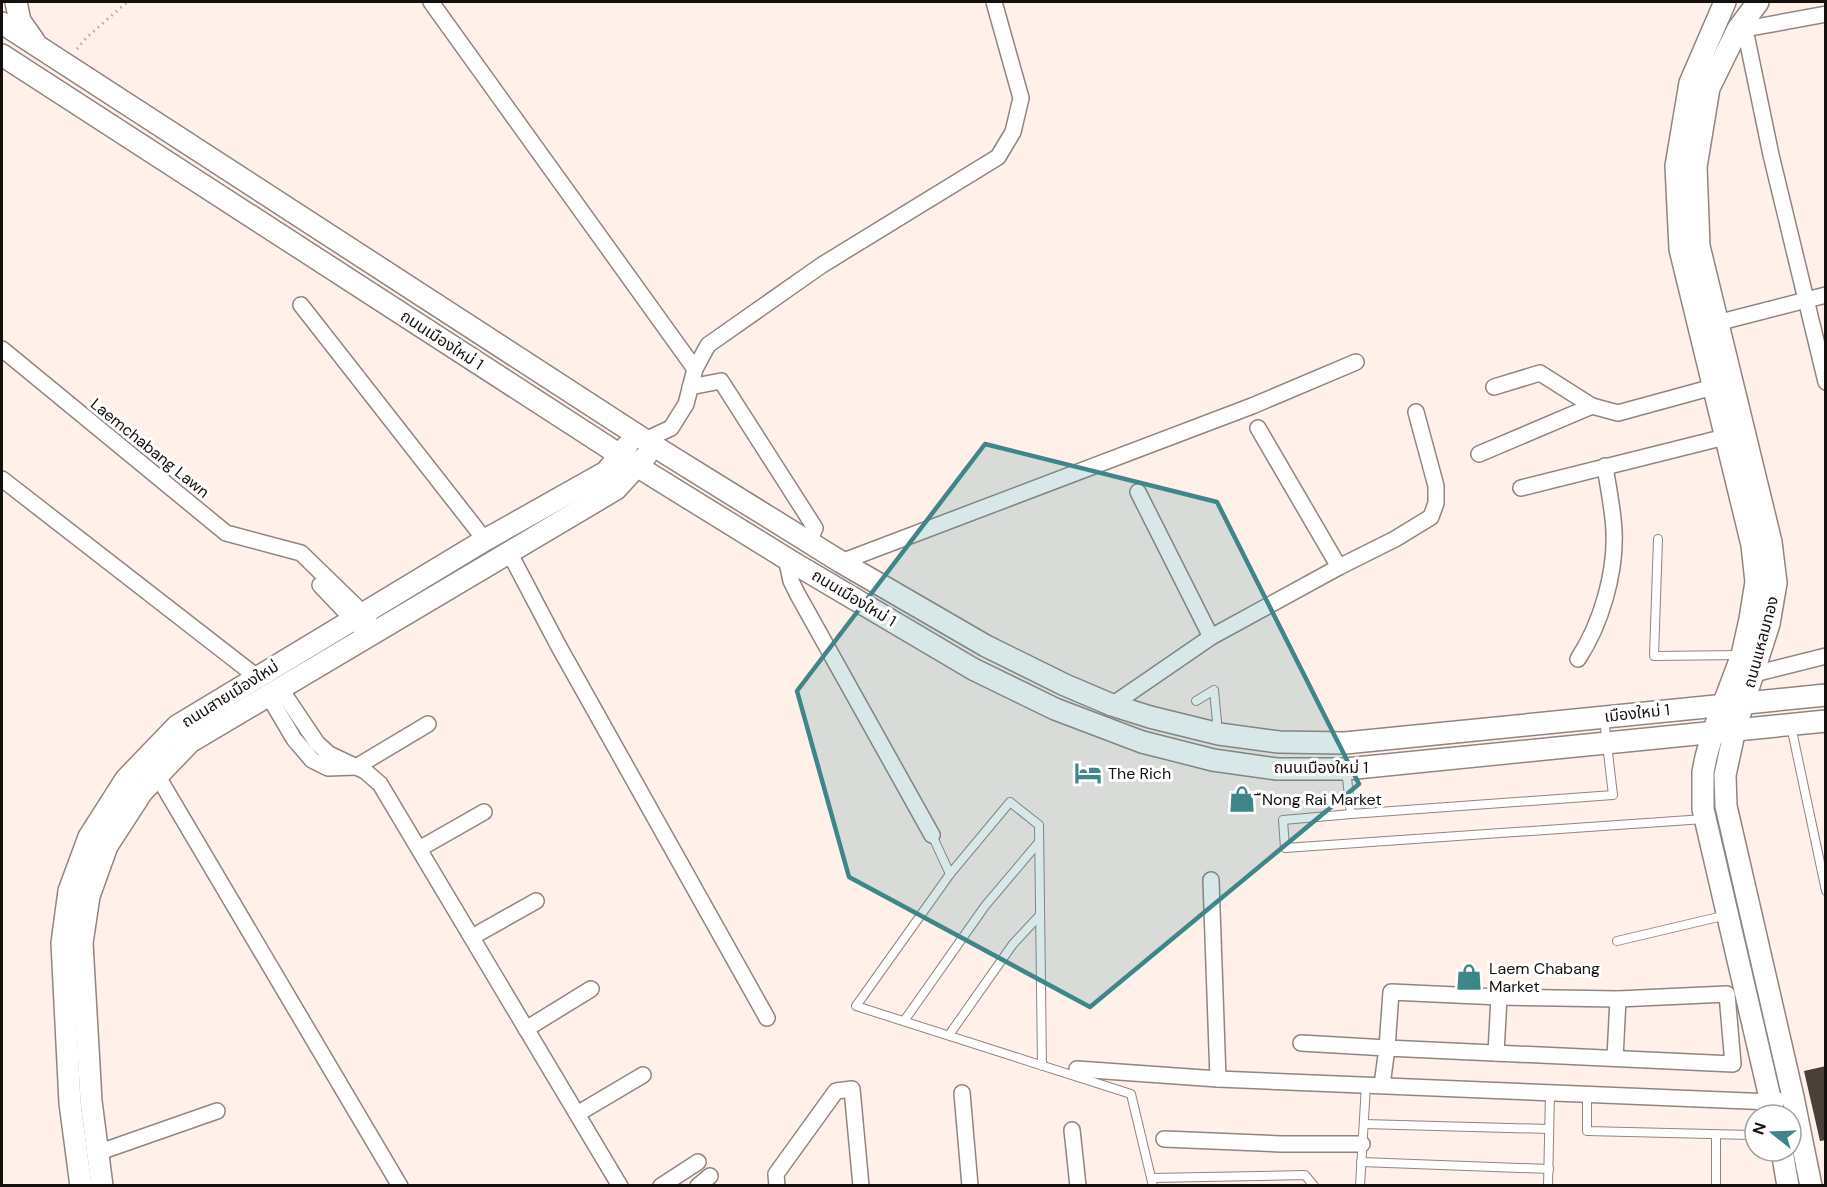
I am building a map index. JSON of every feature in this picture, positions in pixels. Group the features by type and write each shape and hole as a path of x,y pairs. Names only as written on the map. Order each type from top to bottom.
{"street":[{"path":"16,2 20,21 42,49"},
{"path":"431,2 695,369"},
{"path":"645,440 671,428 686,404 695,369 708,345 822,265 998,157 1013,132 1021,98 994,2"},
{"name":"ถนนแหลมทอง","path":"1725,2 1690,82 1676,166 1680,249 1708,325 1771,542 1776,583 1769,624 1735,729 1725,775 1725,806 1793,1097 1811,1185"},
{"name":"ถนนแหลมทอง","path":"1758,2 1738,29 1709,88 1696,167 1699,246 1713,387 1752,545 1756,582 1742,655 1713,732 1703,772 1703,809 1772,1103"},
{"path":"1738,29 1826,14"},
{"name":"ถนนเมืองใหม่ 1","path":"2,23 645,440 841,562 986,646 1065,685 1112,705 1150,717 1218,734 1279,742 1345,743 1528,724"},
{"path":"1738,29 1747,39 1771,155 1826,382"},
{"name":"ถนนเมืองใหม่ 1","path":"2,55 629,461 786,558 973,669 1055,709 1142,742 1213,760 1277,769 1346,769 1826,721"},
{"path":"2,66 28,72"},
{"path":"1708,325 1826,296"},
{"path":"301,305 485,540"},
{"name":"Laemchabang Lawn","path":"2,349 226,534 288,551 366,624"},
{"path":"841,562 1252,406 1356,362"},
{"path":"1494,387 1540,373 1592,406 1618,412 1713,387"},
{"path":"690,387 721,381 815,528 809,542"},
{"path":"1479,454 1592,406"},
{"path":"1112,705 1211,637 1395,539 1431,517 1436,503 1436,486 1416,412"},
{"path":"1258,428 1339,567"},
{"path":"1521,488 1725,437"},
{"name":"ถนนสายเมืองใหม่","path":"366,624 509,552 616,489 629,461 645,440"},
{"name":"ถนนสายเมืองใหม่","path":"81,1185 70,1103 62,943 69,891 89,837 126,779 152,767 190,742 268,687 366,624 485,540 629,461"},
{"path":"1578,659 1588,643 1605,601 1611,566 1614,532 1605,466"},
{"path":"2,479 268,687 329,754 365,771 380,784 620,1185"},
{"path":"1138,492 1211,637"},
{"path":"509,552 558,645 767,1018"},
{"path":"786,558 791,581 798,595 932,835"},
{"path":"1754,674 1826,656"},
{"path":"1745,702 1826,695"},
{"name":"เมืองใหม่ 1","path":"1528,724 1745,702"},
{"path":"356,767 428,724"},
{"path":"152,767 399,1185"},
{"name":"ถนนสายเมืองใหม่","path":"102,1185 91,1101 82,943 89,896 107,846 142,792 152,767"},
{"path":"419,849 484,812"},
{"path":"1210,880 1218,1079"},
{"path":"472,937 536,901"},
{"path":"526,1029 591,989"},
{"path":"1301,1043 1387,1048 1733,1064 1727,994 1618,999 1391,992 1387,1048 1374,1085"},
{"path":"1496,1053 1499,997"},
{"path":"1615,1058 1618,999"},
{"path":"1077,1069 1218,1079 1587,1094 1743,1106"},
{"path":"577,1114 643,1075"},
{"path":"777,1185 776,1174 836,1091 852,1089 861,1185"},
{"path":"962,1093 970,1185"},
{"path":"1782,1103 1793,1097"},
{"path":"97,1153 217,1111"},
{"path":"1072,1130 1078,1185"},
{"path":"1164,1139 1362,1144"},
{"path":"661,1185 698,1162"},
{"path":"1784,1163 1788,1185"}],"lane":[{"path":"1658,539 1654,656 1742,655"},
{"path":"1197,701 1214,690 1218,734"},
{"path":"1604,717 1613,795 1283,820 1285,848 1706,819"},
{"path":"1790,724 1826,891"},
{"path":"1346,769 1351,814"},
{"path":"1042,1066 1039,825 1010,802 950,874 856,1006 949,1035 1042,1066 1131,1094 1153,1182 1305,1175 1314,1185"},
{"path":"932,835 950,874"},
{"path":"904,1021 985,906 1039,842"},
{"path":"1617,941 1728,914"},
{"path":"949,1035 1013,944 1040,915"},
{"path":"1360,1185 1364,1124 1374,1085"},
{"path":"1548,1185 1550,1092"},
{"path":"1587,1094 1587,1131 1743,1136"},
{"path":"1364,1124 1549,1129"},
{"path":"1716,1134 1716,1185"},
{"path":"1361,1162 1549,1168"}],"path":[{"path":"65,65 86,38 127,2"}],"highlighted area":[{"path":"985,444 1217,502 1359,784 1090,1007 849,877 797,691"}],"building":[{"path":"1826,1066 1826,1140 1820,1141 1804,1071"}],"place":[{"name":"The Rich","path":"1088,773"},
{"name":"ืNong Rai Market","path":"1242,799"},
{"name":"Laem Chabang Market","path":"1469,977"}]}
